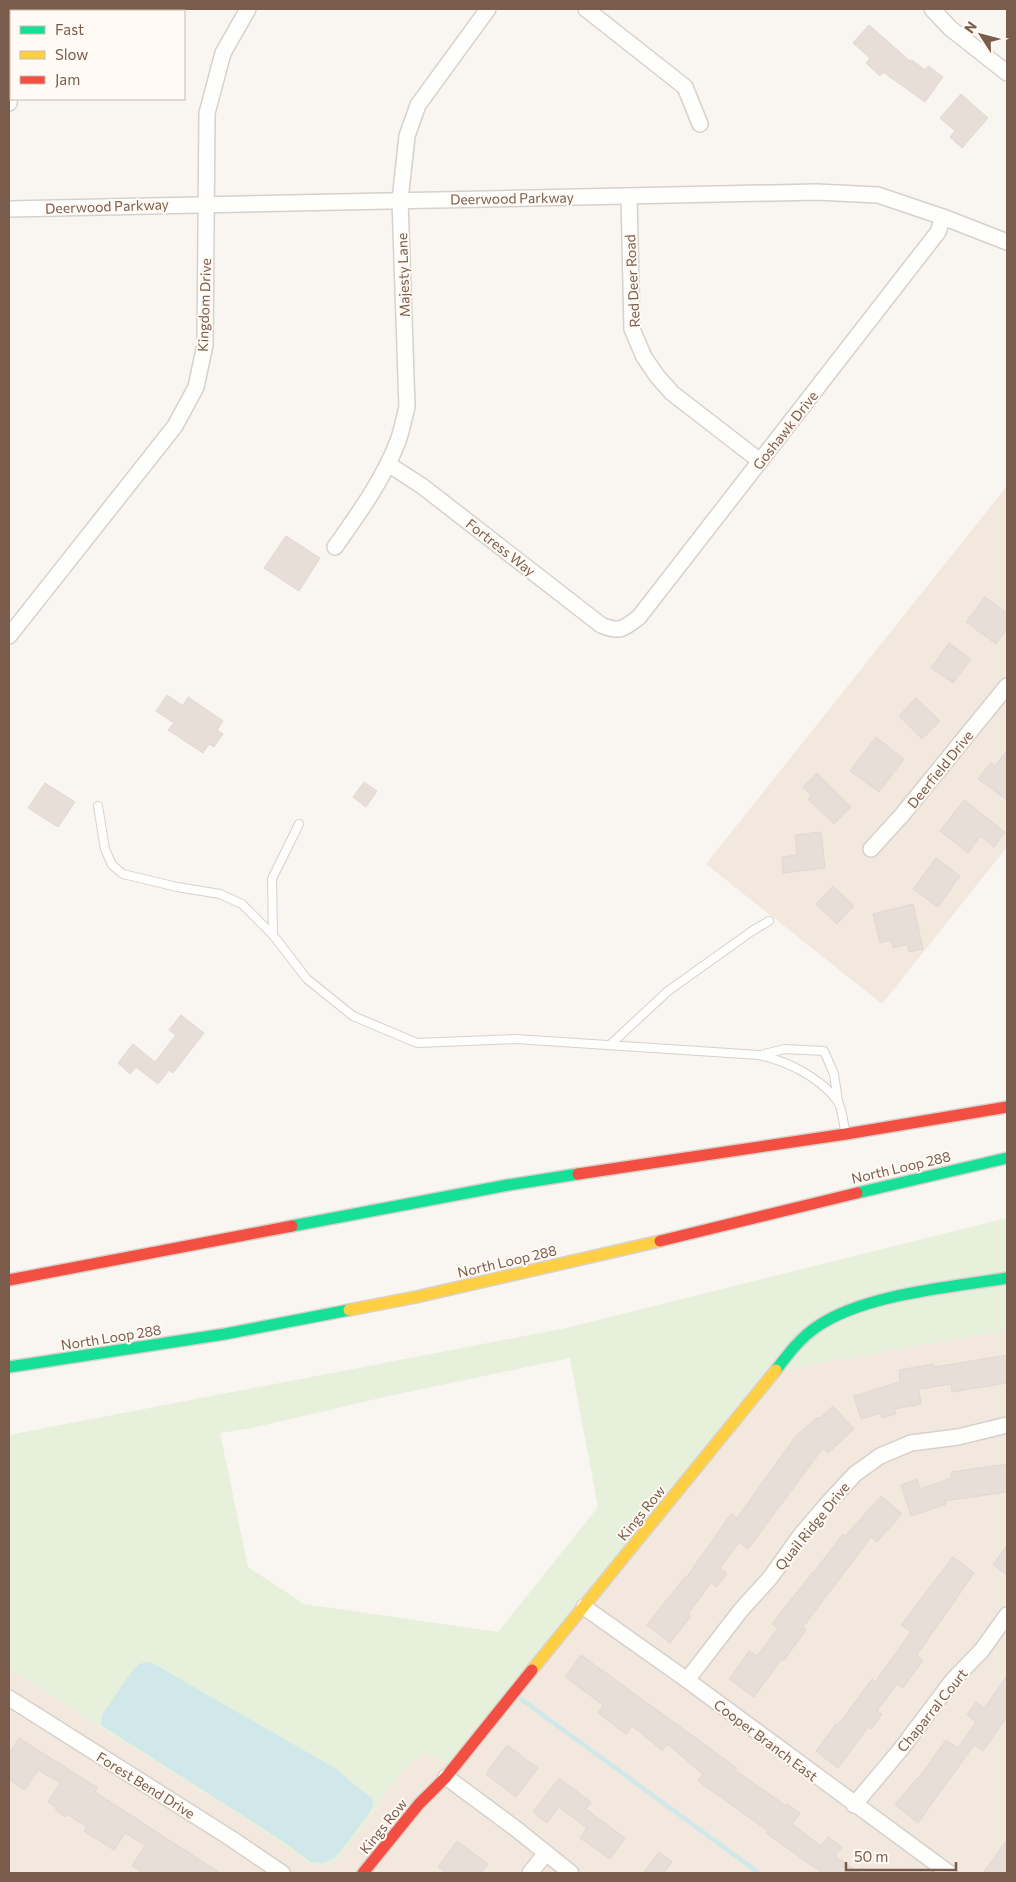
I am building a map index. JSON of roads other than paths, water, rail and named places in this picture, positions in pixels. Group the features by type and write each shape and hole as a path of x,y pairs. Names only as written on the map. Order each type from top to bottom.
{"main road":[{"path":"9,1280 508,1184 846,1134 1007,1107"},
{"name":"North Loop 288","path":"9,1368 225,1334 416,1297 594,1257 916,1178 1007,1158"},
{"name":"Kings Row","path":"363,1873 420,1804 446,1777 787,1356 811,1331 823,1322 839,1315 887,1300 1007,1278"}],"street":[{"name":"Kingdom Drive","path":"9,636 175,426 196,387 205,344 207,113 223,53 248,9"},
{"name":"Majesty Lane","path":"335,547 365,506 388,464 399,439 407,407 400,200 407,136 418,105 488,9"},
{"path":"586,9 685,87 700,124"},
{"path":"932,9 950,28 1007,73"},
{"name":"Deerwood Parkway","path":"9,209 816,192 878,195 943,217 1007,242"},
{"name":"Red Deer Road","path":"629,196 632,329 644,356 657,376 672,393 760,461"},
{"name":"Goshawk Drive","path":"614,630 627,627 640,617 938,232 943,217"},
{"name":"Fortress Way","path":"388,464 422,486 601,625 614,630"},
{"name":"Deerfield Drive","path":"871,849 902,815 1007,686"},
{"name":"Quail Ridge Drive","path":"687,1680 741,1610 770,1578 800,1536 855,1474 880,1456 911,1443 958,1437 1007,1425"},
{"name":"Cooper Branch East","path":"584,1607 687,1680 854,1805 949,1873"},
{"name":"Chaparral Court","path":"854,1805 901,1749 953,1680 982,1650 1007,1615"},
{"name":"Forest Bend Drive","path":"9,1698 232,1839 282,1873"},
{"path":"446,1777 571,1873"},
{"path":"530,1873 546,1853"}],"lane":[{"path":"98,806 105,849 112,865 123,874 177,887 220,894 242,904 272,935 307,979 353,1016 417,1043 516,1039 760,1055 770,1057 812,1077 838,1101"},
{"path":"272,935 272,879 299,824"},
{"path":"611,1044 668,991 752,931 769,922"},
{"path":"760,1055 785,1049 824,1051 834,1074 846,1134"}],"water":[{"path":"148,1662 338,1770 372,1798 373,1806 368,1815 335,1858 323,1863 311,1862 281,1840 101,1725 102,1715 130,1674 139,1664"}],"waterway":[{"path":"521,1699 759,1873"}]}
